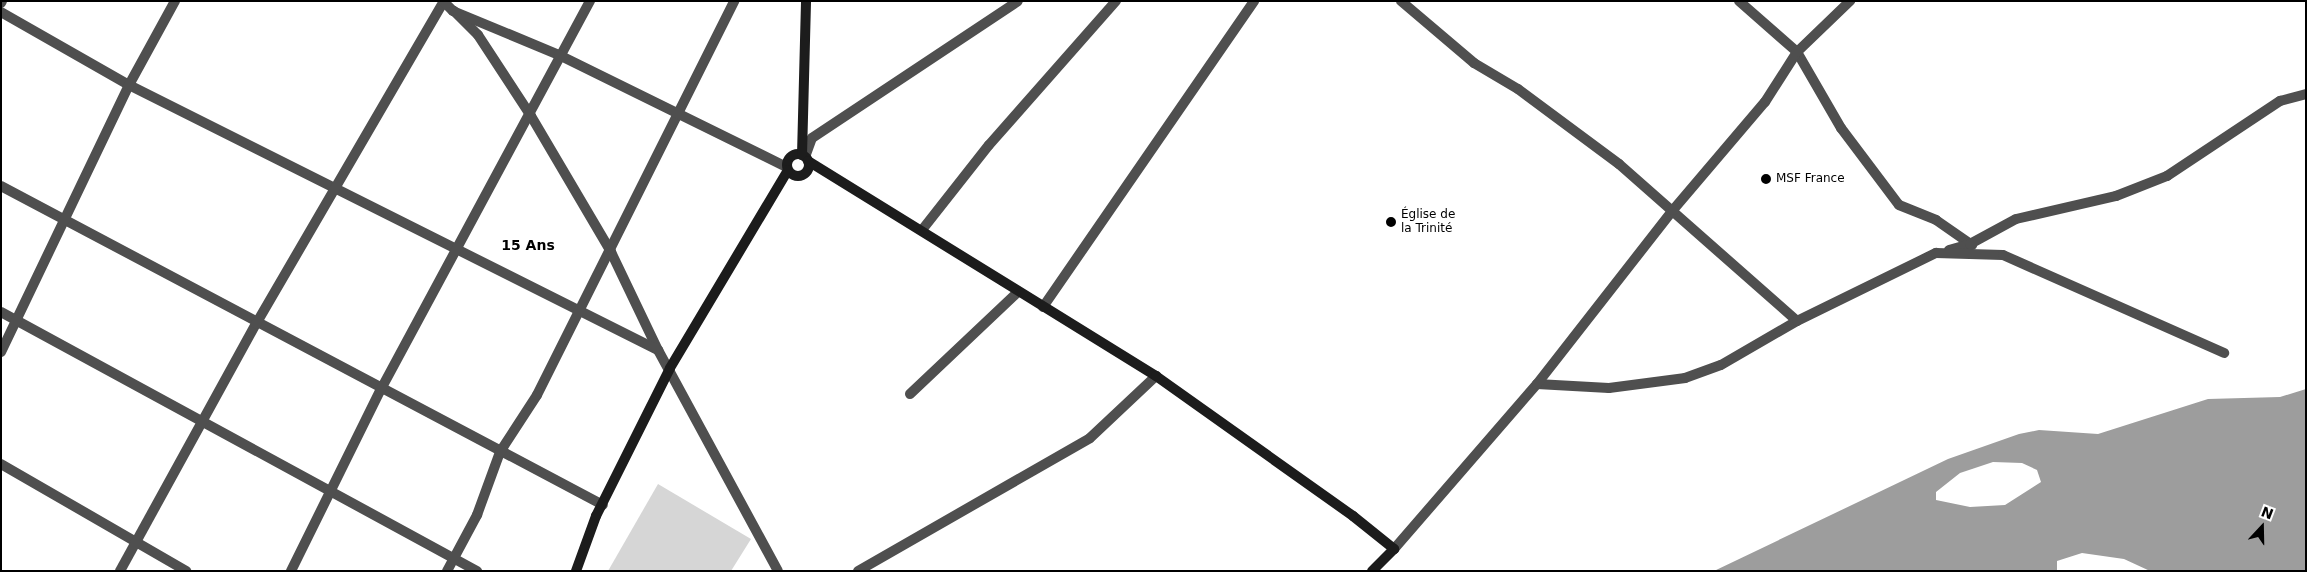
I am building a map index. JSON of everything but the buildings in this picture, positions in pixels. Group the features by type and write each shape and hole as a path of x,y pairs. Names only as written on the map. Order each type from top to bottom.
{"main road":[{"path":"788,168 803,175 805,158 806,1"},
{"path":"576,571 603,505 670,368 788,168 793,155 805,158 1156,376 1394,549 1372,571"}],"street":[{"path":"1,352 18,321 129,85 175,1"},
{"path":"120,571 256,324 444,1 478,35 531,116 611,252 658,350 670,368 778,571"},
{"path":"291,571 332,494 380,391 458,252 531,116 559,55 590,1"},
{"path":"447,571 477,515 500,452 537,395 579,309 611,252 676,112 734,1"},
{"path":"805,158 812,138 1018,1"},
{"path":"922,230 989,145 1116,1"},
{"path":"1043,307 1254,1"},
{"path":"1401,1 1474,63 1518,89 1673,210 1797,321"},
{"path":"1739,1 1797,52 1841,128 1899,206 1936,220 1970,244 2003,255 2224,353"},
{"path":"1394,549 1537,384 1673,210 1765,102 1797,52 1850,1"},
{"path":"453,11 559,55 788,168"},
{"path":"1,12 129,85 458,252 579,309 658,350"},
{"path":"1537,384 1608,388 1685,378 1722,365 1797,321 1936,253 1970,244 2016,219 2116,196 2166,176 2280,102 2306,94"},
{"path":"1,186 380,391 603,505"},
{"path":"1936,253 2003,255"},
{"path":"910,394 1018,292"},
{"path":"1,312 332,494 477,571"},
{"path":"858,571 1090,438 1156,376"},
{"path":"1,464 186,571"}],"shaded area":[{"path":"2306,389 2306,571 2150,571 2124,559 2082,553 2057,561 2057,571 1714,571 1948,459 2019,434 2039,430 2098,434 2208,399 2280,397","holes":["1993,462 2022,463 2037,470 2041,482 2005,505 1970,507 1936,500 1936,492 1960,473"]},
{"path":"658,484 751,539 731,571 608,571"}],"place":[{"name":"MSF France","path":"1766,179"},
{"name":"Église de la Trinité","path":"1391,222"}],"district":[{"name":"15 Ans","path":"528,245"}]}
